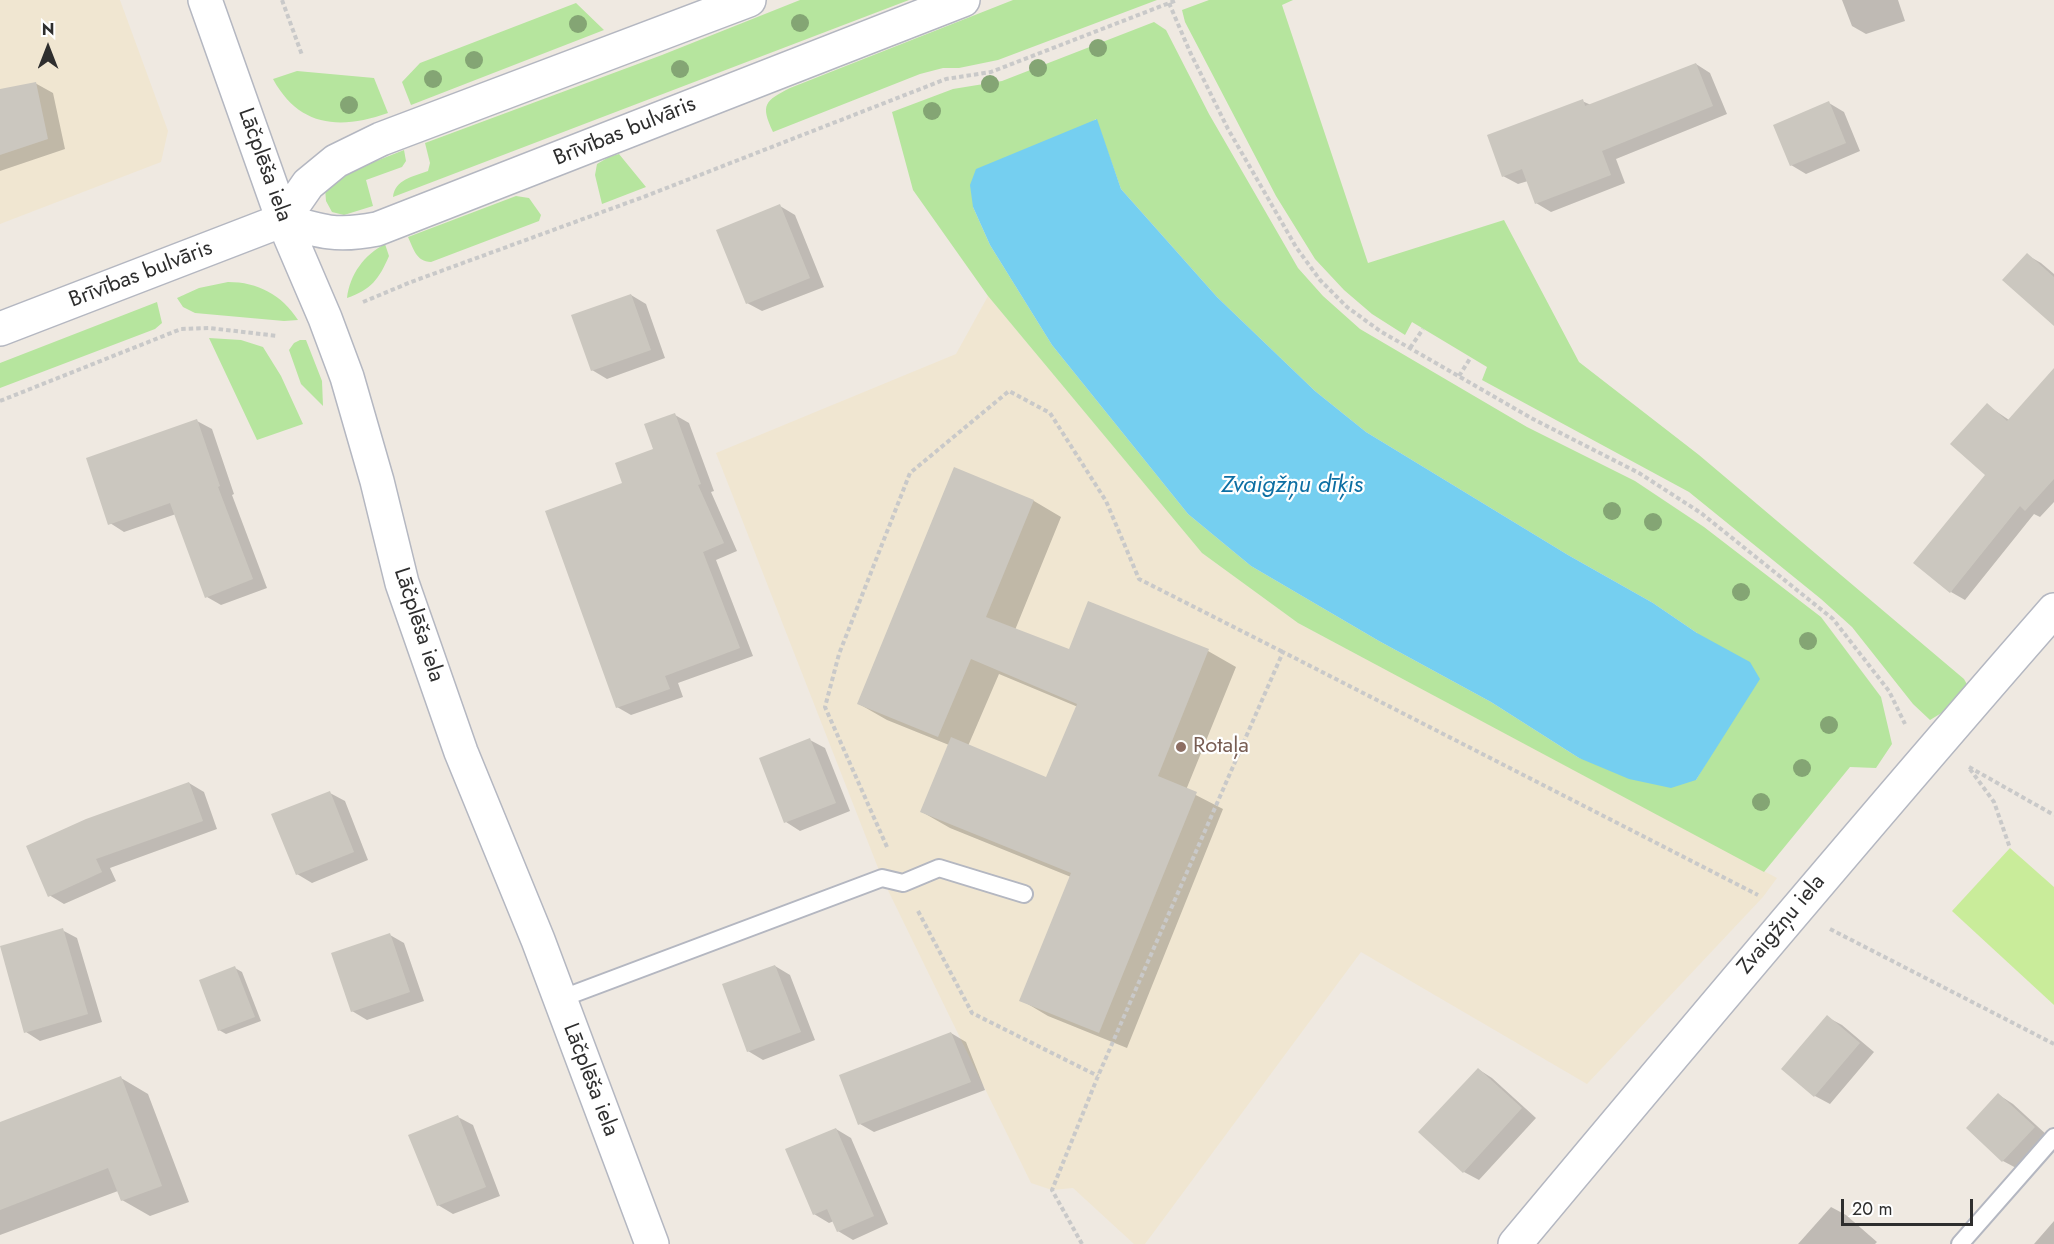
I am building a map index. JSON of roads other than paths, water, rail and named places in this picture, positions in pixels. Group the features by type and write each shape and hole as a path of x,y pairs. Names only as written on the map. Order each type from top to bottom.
{"street":[{"name":"Lāčplēša iela","path":"205,0 283,220 326,318 347,377 377,481 402,583 453,729 538,940 652,1244"},
{"path":"283,220 308,184 336,161 356,150 749,0"},
{"name":"Brīvības bulvāris","path":"0,329 283,220 325,233 354,234 376,229 963,0"},
{"name":"Zvaigžņu iela","path":"1515,1244 1794,910 2054,610"}],"lane":[{"path":"560,999 882,878 903,883 939,868 1024,894"},
{"path":"1960,1244 2054,1137"}],"water":[{"name":"Zvaigžņu dīķis","path":"1097,119 1121,189 1217,297 1315,391 1366,432 1568,555 1653,603 1697,633 1750,662 1760,679 1696,780 1671,788 1629,779 1579,758 1491,702 1379,641 1251,566 1188,514 1052,345 990,245 973,207 970,185 976,169"}],"place":[{"name":"Rotaļa","path":"1181,747"}]}
